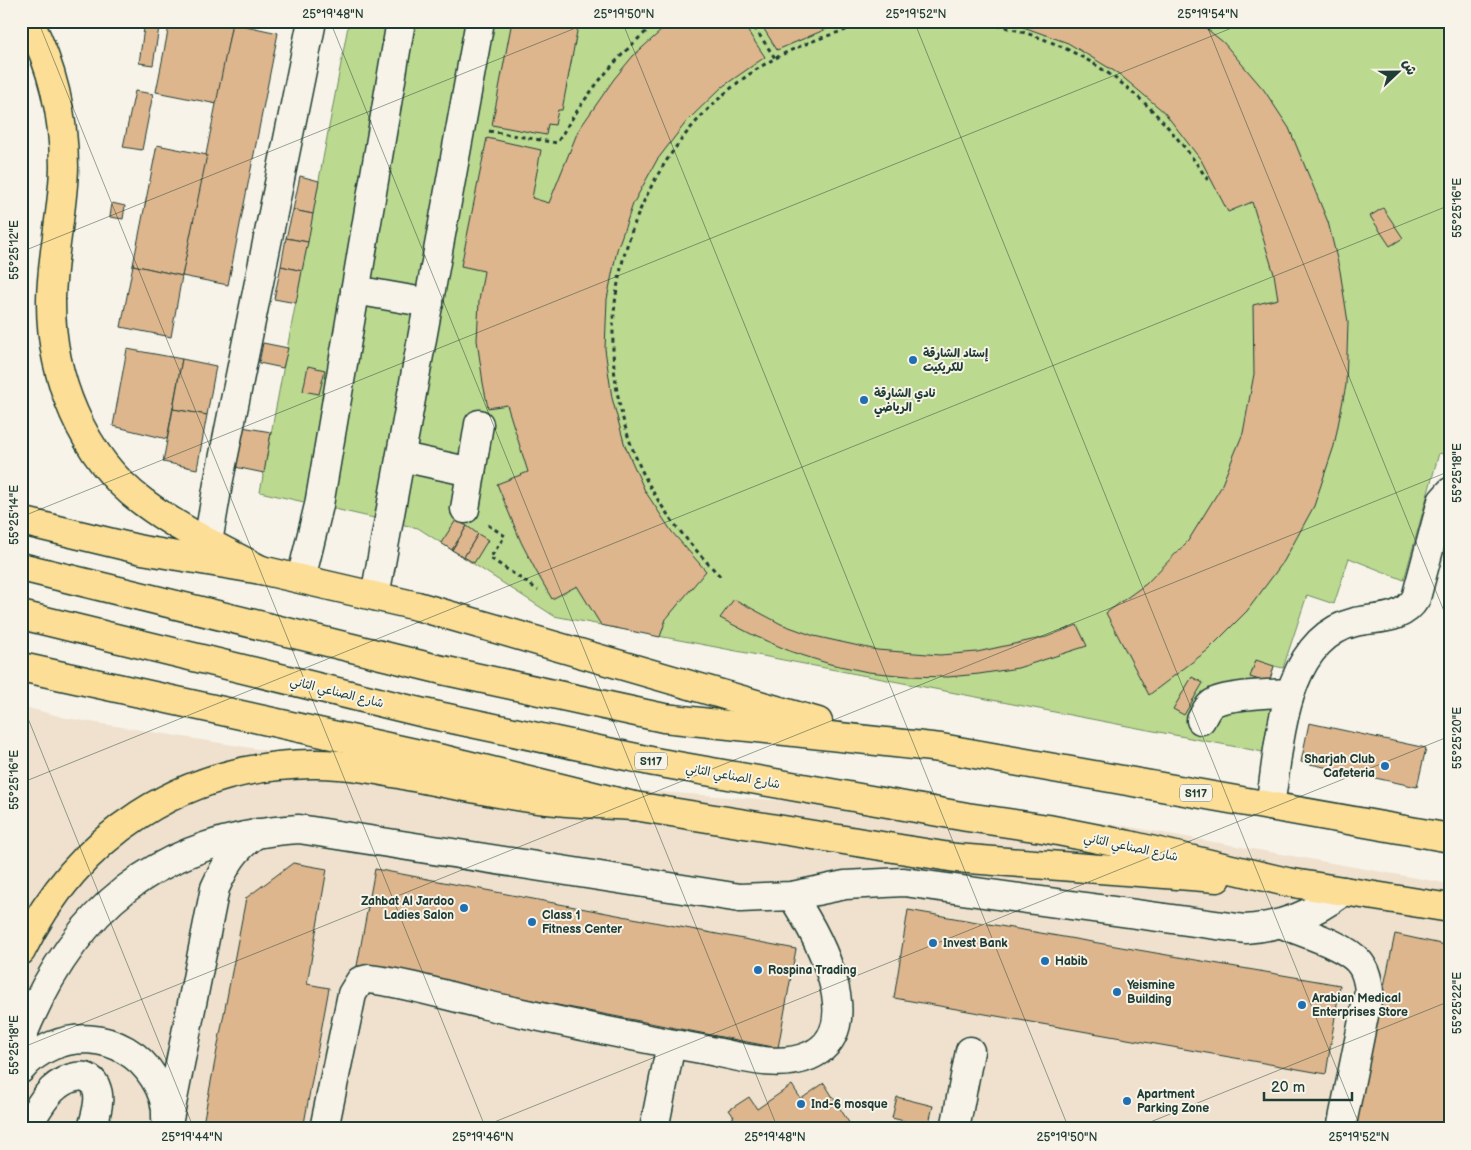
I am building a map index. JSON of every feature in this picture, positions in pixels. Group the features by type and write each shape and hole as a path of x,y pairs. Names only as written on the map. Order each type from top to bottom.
{"main road":[{"path":"30,21 48,62 60,114 64,167 51,302 54,348 65,392 84,433 110,470 142,501 208,542 261,570"},
{"path":"21,521 142,550 261,570 375,596 488,626 641,673 830,726 941,748"},
{"name":"S117","path":"21,567 442,670 664,718 941,748 1448,836"},
{"name":"شارع الصناعي الثاني","path":"21,615 424,713 635,758 968,817 1048,829 1129,845 1287,882 1450,908"},
{"path":"21,667 451,760 634,806 956,858 1163,876 1287,882"},
{"path":"21,951 36,922 59,887 87,855 118,828 153,805 191,787 231,774 272,766 322,765 356,768 547,800 634,806"}],"street":[{"path":"208,542 312,21"},
{"path":"302,579 319,505 401,21"},
{"path":"375,596 402,457 480,21"},
{"path":"355,290 429,303"},
{"path":"465,509 479,424"},
{"path":"402,457 471,472"},
{"path":"1270,806 1289,694 1306,658 1322,639 1342,627 1354,622 1394,616 1412,605 1418,591 1442,501 1450,492"},
{"path":"1201,720 1208,707 1218,700 1277,693 1289,694"},
{"path":"21,1039 35,1005 55,971 79,935 108,904 141,877 178,856 218,841 260,832 299,829 740,898 792,896 845,885 904,882 1245,929 1282,924 1304,916 1325,905 1344,891"},
{"path":"166,1129 215,888 226,865 240,844 260,832"},
{"path":"324,1129 352,994 360,981 368,978 671,1044 769,1061 790,1062 810,1056 826,1045 836,1026 839,1008 826,961 805,917 792,896"},
{"path":"1282,924 1347,952 1359,961 1367,975 1369,990 1341,1129"},
{"path":"21,1069 44,1049 65,1041 88,1038 111,1043 132,1054 149,1070 161,1090 167,1112 166,1129"},
{"path":"654,1129 671,1044"},
{"path":"956,1129 970,1050"},
{"path":"25,1129 52,1090 76,1076 85,1077 93,1082 97,1089 98,1098 92,1129"}],"path":[{"path":"462,126 556,144 587,95 614,63 659,21"},
{"path":"750,21 775,58"},
{"path":"720,576 692,548 667,515 647,480 631,443 620,404 614,364 613,323 618,282 627,243 641,205 660,169 683,136 710,106 741,80 775,58 810,42 846,29 882,21"},
{"path":"974,21 998,25 1035,36 1070,50 1104,69 1134,92 1162,119 1187,148 1209,182"},
{"path":"465,509 505,536 490,558 538,590"}],"shaded area":[{"path":"21,706 66,718 419,775 1113,824 1450,884 1450,1129 21,1129"}],"green space":[{"name":"إستاد الشارقة للكريكيت","path":"349,21 1450,21 1450,456 1439,453 1404,580 1349,558 1334,604 1307,595 1283,668 1274,666 1269,683 1274,705 1263,752 554,616 418,528 260,492"}],"building":[{"path":"145,21 160,21 153,65 139,63"},
{"path":"170,21 222,21 232,23 217,104 156,92"},
{"path":"512,21 579,21 562,110 558,110 555,125 548,124 546,135 492,125"},
{"path":"672,21 741,21 765,57 722,87 687,121 657,160 633,204 617,250 607,299 605,349 612,398 625,446 645,491 672,532 706,571 666,619 660,637 601,625 577,586 552,599 536,571 521,542 497,484 528,472 507,405 488,408 477,340 479,301 484,271 461,266 487,138 541,150 532,198 549,203 578,131 614,79 633,56"},
{"path":"759,21 860,21 836,25 777,50"},
{"path":"1000,21 1197,21 1223,42 1264,90 1289,128 1328,222 1340,271 1348,322 1346,385 1334,446 1314,506 1284,561 1247,611 1208,650 1149,695 1106,613 1146,584 1188,541 1220,489 1243,433 1254,374 1253,305 1278,299 1274,274 1252,202 1228,212 1201,160 1164,112 1119,74 1068,43 1012,23"},
{"path":"232,23 278,33 228,285 182,276"},
{"path":"135,91 153,94 142,150 123,147"},
{"path":"157,145 207,155 182,276 133,265"},
{"path":"300,176 319,181 313,214 293,210"},
{"path":"112,203 125,206 123,219 110,217"},
{"path":"1383,208 1403,238 1390,246 1370,216"},
{"path":"293,210 313,214 308,242 286,238"},
{"path":"286,238 308,242 302,271 281,266"},
{"path":"133,265 182,276 171,337 121,327"},
{"path":"281,266 302,271 296,303 274,299"},
{"path":"263,343 288,348 283,368 259,363"},
{"path":"127,349 182,359 167,439 113,426"},
{"path":"182,359 216,366 207,415 173,409"},
{"path":"308,366 325,370 319,394 303,391"},
{"path":"173,409 207,415 197,469 163,462"},
{"path":"242,427 271,432 264,473 235,467"},
{"path":"456,520 467,526 452,550 441,543"},
{"path":"467,526 478,534 464,557 452,550"},
{"path":"478,534 488,540 474,563 464,557"},
{"path":"734,599 781,624 814,636 877,650 940,655 977,652 1046,637 1077,625 1087,646 1018,668 979,674 948,677 868,672 830,664 792,652 720,618"},
{"path":"1256,660 1274,666 1269,683 1250,677"},
{"path":"1192,677 1203,683 1184,715 1173,709"},
{"path":"1309,723 1426,748 1417,787 1301,762"},
{"path":"293,863 327,869 307,984 329,988 303,1129 202,1129 246,898"},
{"path":"375,869 796,949 778,1048 357,966"},
{"name":"Yeismine Building","path":"908,910 1340,985 1326,1074 894,998"},
{"path":"1395,934 1450,946 1450,1129 1354,1129"},
{"name":"Ind-6 mosque","path":"824,1083 853,1129 717,1129 734,1117 729,1110 749,1097 757,1109 792,1085 801,1099"},
{"path":"897,1097 933,1106 928,1127 892,1118"}],"place":[{"name":"إستاد الشارقة للكريكيت","path":"913,360"},
{"name":"نادي الشارقة الرياضي","path":"864,400"},
{"name":"Sharjah Club Cafeteria","path":"1385,766"},
{"name":"Zahbat Al Jardoo Ladies Salon","path":"464,908"},
{"name":"Class 1 Fitness Center","path":"532,922"},
{"name":"Invest Bank","path":"933,943"},
{"name":"Habib","path":"1045,961"},
{"name":"Rospina Trading","path":"758,970"},
{"name":"Yeismine Building","path":"1117,992"},
{"name":"Arabian Medical Enterprises Store","path":"1302,1005"},
{"name":"Apartment Parking Zone","path":"1127,1101"},
{"name":"Ind-6 mosque","path":"801,1104"}]}
